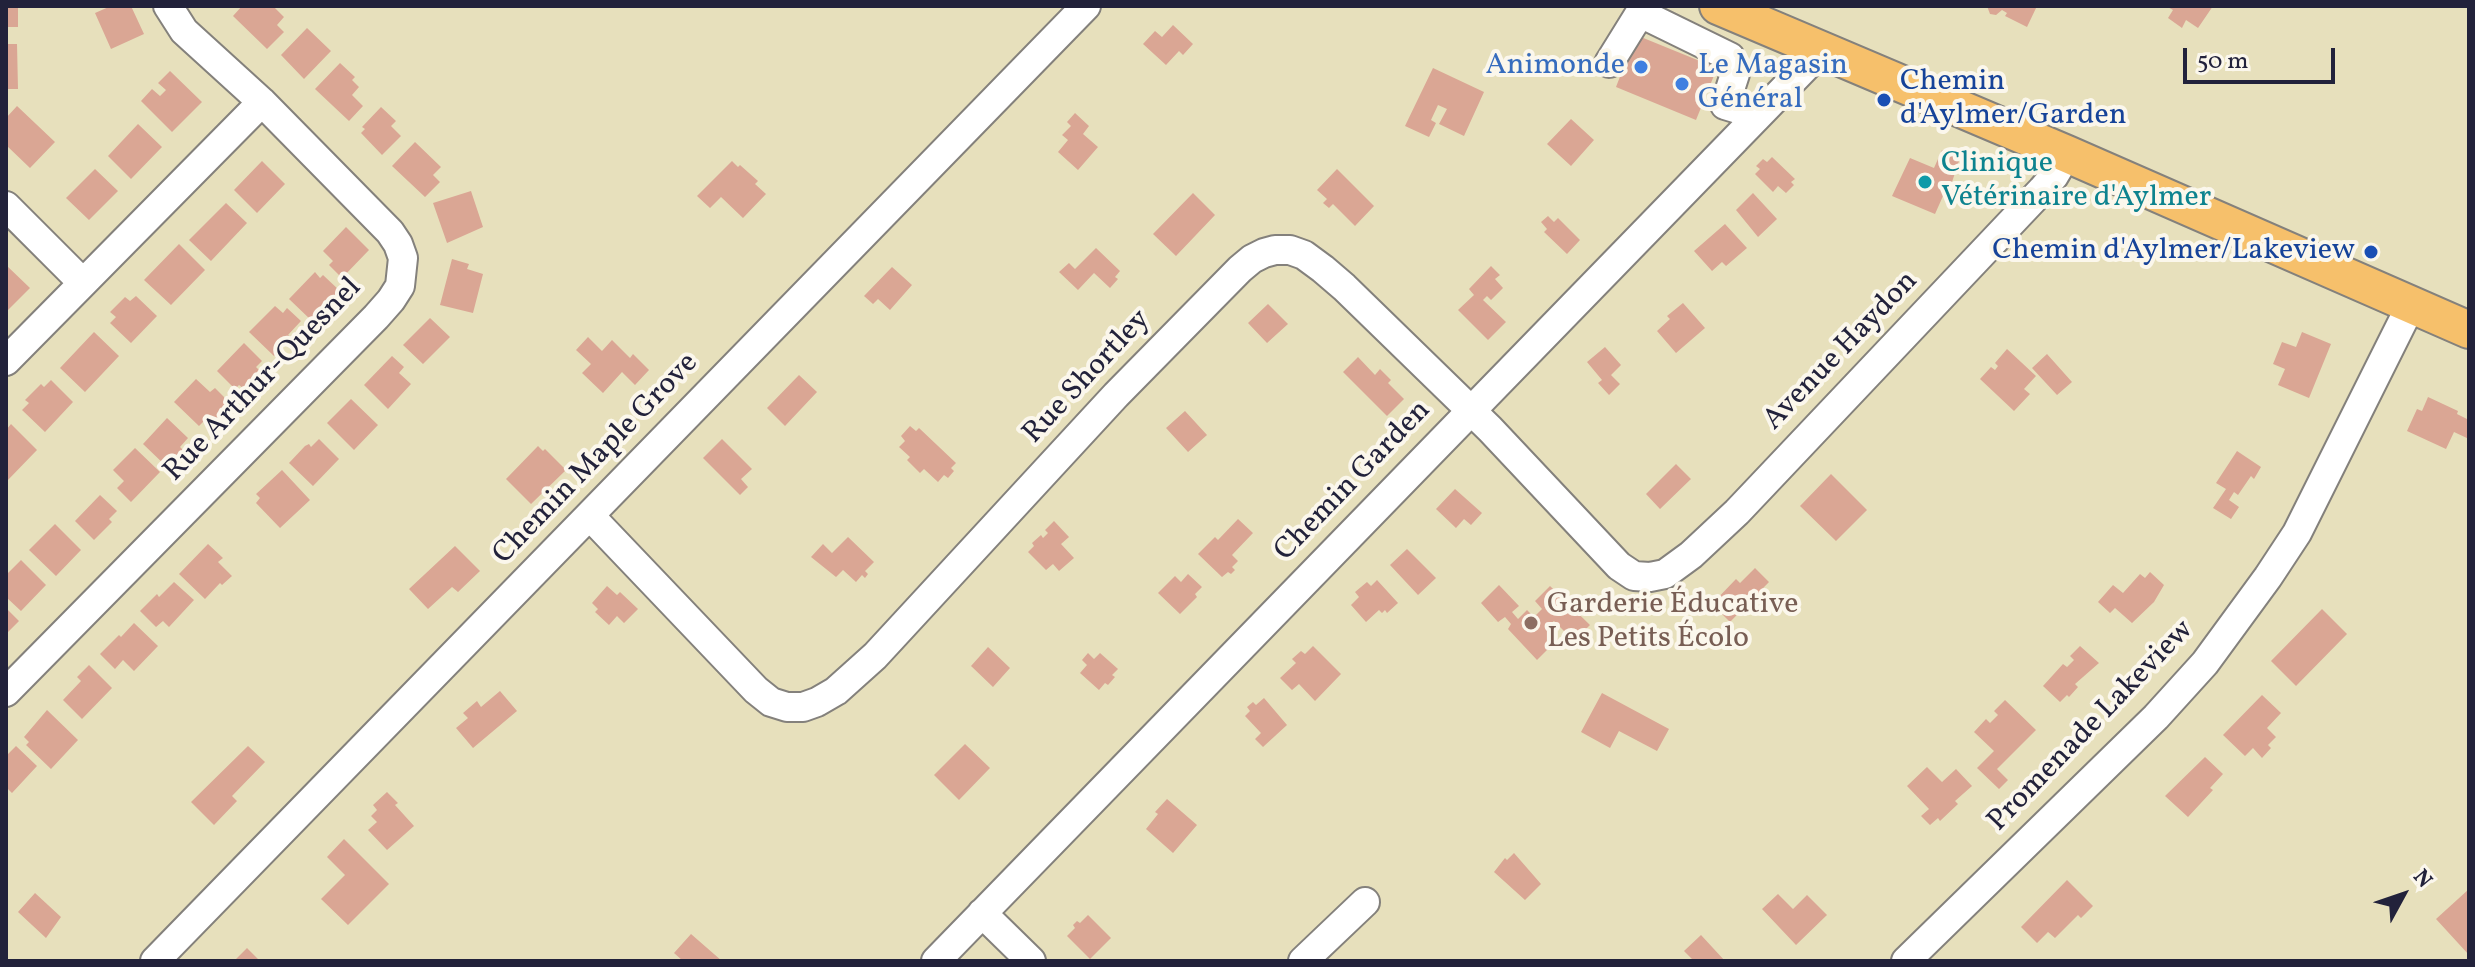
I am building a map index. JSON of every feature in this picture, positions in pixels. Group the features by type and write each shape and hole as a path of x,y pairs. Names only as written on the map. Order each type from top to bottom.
{"main road":[{"path":"1718,6 2469,330"}],"street":[{"name":"Rue Arthur-Quesnel","path":"6,692 376,317 400,286 403,258 390,232 262,102 184,31 168,6"},
{"name":"Chemin Maple Grove","path":"155,961 1086,6"},
{"path":"1609,63 1641,10 1730,57 1735,74 1725,105 1758,115"},
{"name":"Chemin Garden","path":"936,961 1822,50"},
{"path":"6,361 262,102"},
{"name":"Avenue Haydon","path":"1650,577 1665,574 1677,566 1737,512 2042,190 2067,154"},
{"path":"6,206 82,282"},
{"name":"Rue Shortley","path":"590,516 756,690 771,702 787,707 803,707 836,691 875,656 1126,384 1240,269 1264,253 1290,250 1304,255 1323,269 1471,411 1619,566 1634,576 1650,577"},
{"name":"Promenade Lakeview","path":"1906,961 2145,728 2205,663 2297,533 2411,305"},
{"path":"1303,961 1365,902"},
{"path":"982,913 1031,961"}],"building":[{"path":"6,6 18,6 18,27 6,27"},
{"path":"111,6 131,6 144,34 111,49 95,13"},
{"path":"242,6 273,6 284,17 277,25 284,32 267,49 233,16"},
{"path":"1987,6 2037,6 2027,27 2005,16 2007,13 2002,10 1996,15 1990,14"},
{"path":"2166,6 2213,6 2198,28 2186,20 2182,28 2168,18 2173,10"},
{"path":"1173,25 1193,44 1183,55 1179,51 1166,65 1143,44 1155,31 1162,37"},
{"path":"307,28 331,51 304,79 281,55"},
{"name":"Le Magasin Général","path":"1636,35 1717,68 1696,120 1616,87"},
{"path":"6,44 17,44 18,89 6,89"},
{"path":"340,63 355,77 352,80 359,87 352,95 363,106 349,121 315,89"},
{"path":"1433,68 1484,92 1464,136 1439,124 1447,109 1438,105 1431,120 1436,123 1429,137 1405,126"},
{"path":"170,71 202,102 172,132 141,101 152,89 160,96 166,90 158,83"},
{"path":"17,106 55,142 30,168 6,145 6,118"},
{"path":"381,107 396,121 391,126 401,136 382,155 361,133 365,129 362,127"},
{"path":"1075,113 1089,126 1083,134 1098,147 1078,170 1058,152 1068,140 1062,135 1071,126 1067,122"},
{"path":"1571,119 1594,140 1571,166 1547,144"},
{"path":"138,124 162,147 131,179 108,156"},
{"path":"415,142 441,167 433,175 440,182 425,197 392,166"},
{"name":"Clinique Vétérinaire d'Aylmer","path":"1942,150 1960,158 1950,188 1947,187 1935,214 1892,196 1910,158 1934,168"},
{"path":"1772,157 1795,179 1791,182 1794,185 1786,193 1778,186 1773,192 1755,174 1760,169 1756,166 1763,159 1767,162"},
{"path":"262,161 285,184 257,213 234,190"},
{"path":"732,161 758,181 755,184 766,194 743,218 721,197 710,208 697,196"},
{"path":"95,169 118,191 89,220 66,198"},
{"path":"1337,169 1374,206 1355,226 1333,204 1329,208 1323,203 1327,199 1317,190"},
{"path":"471,191 483,227 447,243 433,203"},
{"path":"1193,193 1215,215 1176,256 1153,234"},
{"path":"1753,193 1777,219 1758,237 1736,210"},
{"path":"226,203 247,223 211,261 189,240"},
{"path":"1548,216 1554,222 1558,218 1580,240 1567,254 1544,232 1547,229 1541,222"},
{"path":"1725,224 1747,248 1726,266 1722,262 1712,271 1694,251"},
{"path":"346,227 369,250 342,278 329,265 333,261 323,251"},
{"path":"179,244 205,270 171,305 144,280"},
{"path":"1096,248 1120,271 1115,277 1118,279 1110,288 1094,273 1078,290 1059,272 1069,263 1075,269"},
{"path":"452,259 469,264 467,269 483,274 473,313 440,305"},
{"path":"6,265 30,288 6,312"},
{"path":"1491,266 1500,275 1495,279 1503,288 1491,300 1487,296 1483,300 1506,322 1488,340 1458,310 1474,295 1469,289"},
{"path":"892,267 912,285 890,310 878,299 873,304 864,296"},
{"path":"315,272 320,278 323,275 340,291 312,321 289,299"},
{"path":"136,296 157,316 131,343 110,323 116,317 110,312 125,297 130,301"},
{"path":"1683,303 1705,328 1676,353 1657,331 1670,319 1667,316"},
{"path":"1268,304 1288,324 1267,343 1248,323"},
{"path":"275,306 283,313 287,308 301,321 288,335 292,338 274,356 249,332"},
{"path":"430,318 450,337 423,364 403,345"},
{"path":"94,332 119,356 85,392 60,368"},
{"path":"2302,332 2331,344 2309,398 2278,385 2285,369 2273,364 2282,342 2296,347"},
{"path":"588,337 602,351 612,340 630,358 633,354 649,370 635,385 622,372 603,393 582,373 591,364 576,350"},
{"path":"244,343 262,361 256,367 260,371 243,388 239,385 235,389 217,371"},
{"path":"1605,347 1621,365 1611,375 1620,384 1609,395 1598,383 1602,380 1587,362"},
{"path":"2007,349 2036,376 2024,389 2030,394 2014,411 1980,379 1991,367 1995,370 1998,366 1995,363"},
{"path":"2047,354 2072,382 2057,395 2032,368"},
{"path":"392,356 404,367 399,373 411,384 388,409 364,385"},
{"path":"1358,357 1375,375 1380,369 1391,380 1388,383 1404,399 1387,416 1343,372"},
{"path":"799,375 817,392 785,426 767,408"},
{"path":"196,379 210,392 215,388 231,404 213,423 207,418 199,426 174,402"},
{"path":"51,380 73,402 45,432 22,410 29,403 25,400 41,384 44,387"},
{"path":"2428,397 2458,411 2457,414 2469,420 2469,439 2454,432 2446,449 2407,431 2417,409 2422,411"},
{"path":"351,399 378,425 354,450 327,423"},
{"path":"1185,411 1207,435 1188,452 1166,428"},
{"path":"167,418 188,438 180,447 183,450 167,467 143,444"},
{"path":"11,424 37,450 6,482 6,430"},
{"path":"910,426 916,431 919,428 956,463 948,478 944,475 938,482 924,469 920,473 907,460 910,457 899,447 905,441 901,436"},
{"path":"319,439 339,459 313,486 289,463 305,446 309,444 311,447"},
{"path":"722,439 752,469 741,479 748,487 740,495 703,458"},
{"path":"538,446 566,470 531,504 506,479"},
{"path":"135,448 160,472 131,502 117,488 124,481 113,470"},
{"path":"2237,451 2261,467 2254,479 2251,476 2238,495 2234,492 2229,500 2239,507 2231,519 2213,508 2226,489 2216,483"},
{"path":"1676,464 1691,479 1660,509 1646,494"},
{"path":"282,470 310,500 280,528 256,503 260,498 256,494"},
{"path":"1831,474 1867,510 1836,541 1800,506"},
{"path":"1455,489 1482,513 1471,525 1464,519 1456,528 1436,509"},
{"path":"100,495 117,511 109,519 112,522 94,540 75,521"},
{"path":"1238,519 1253,533 1232,555 1238,561 1232,567 1235,570 1222,577 1198,554 1215,537 1218,540"},
{"path":"1054,521 1069,537 1061,544 1074,558 1059,571 1053,564 1046,570 1028,552 1034,546 1032,543 1048,533 1045,530"},
{"path":"55,524 81,550 56,576 29,550"},
{"path":"848,537 874,562 865,571 868,574 865,578 862,575 856,582 843,570 836,577 811,557 823,544 832,553"},
{"path":"208,544 223,558 218,562 232,576 222,585 220,583 205,599 179,574"},
{"path":"455,546 480,571 458,592 452,587 428,609 409,589"},
{"path":"1407,549 1436,578 1418,595 1390,565"},
{"path":"21,560 46,585 21,611 6,597 6,575"},
{"path":"1755,568 1769,582 1730,622 1712,604 1736,579 1740,583"},
{"path":"2150,572 2164,585 2154,602 2132,623 2115,608 2110,613 2098,602 2113,585 2123,593 2140,574 2145,578"},
{"path":"1188,574 1202,587 1195,594 1197,597 1180,614 1158,593 1175,576 1181,582"},
{"path":"1377,580 1398,603 1387,613 1379,610 1366,622 1351,605 1359,597 1355,592 1367,582 1371,586"},
{"path":"174,582 194,600 169,627 163,621 156,627 140,611"},
{"name":"Garderie Éducative Les Petits Écolo","path":"1499,585 1519,606 1512,612 1518,619 1527,610 1534,617 1542,609 1535,601 1550,586 1590,625 1574,641 1554,621 1547,626 1558,639 1537,660 1508,629 1511,624 1505,617 1498,622 1481,603"},
{"path":"607,586 617,595 620,592 638,609 624,623 617,616 609,625 595,612 598,609 592,603"},
{"path":"6,608 19,621 6,634"},
{"path":"2322,609 2347,634 2296,686 2271,661"},
{"path":"134,623 158,646 134,671 123,660 115,669 100,654"},
{"path":"1313,646 1341,674 1315,701 1299,684 1292,690 1280,678 1296,663 1292,659 1301,651 1305,654"},
{"path":"2080,646 2099,663 2075,684 2078,687 2069,697 2067,695 2060,702 2043,686 2063,664 2067,667 2074,660 2070,656"},
{"path":"988,647 1010,668 993,687 971,666"},
{"path":"1088,653 1094,659 1100,653 1118,669 1108,685 1105,683 1099,690 1080,673 1087,665 1082,660"},
{"path":"89,665 112,688 82,719 63,700 81,681 77,677"},
{"path":"500,691 517,711 473,748 456,728 468,718 463,713 477,701 481,707"},
{"path":"1602,693 1669,729 1657,751 1619,731 1610,748 1581,732"},
{"path":"2262,695 2281,713 2267,728 2276,737 2262,758 2253,748 2245,756 2223,735"},
{"path":"1264,698 1287,725 1263,747 1255,739 1261,733 1245,716 1250,711 1247,707 1253,702 1256,705"},
{"path":"2005,700 2036,730 1997,769 2008,780 1999,789 1977,768 1994,751 1974,732 1986,719 1990,723 1998,715 1994,711"},
{"path":"47,710 78,740 51,769 26,745 29,742 24,737"},
{"path":"965,744 990,768 959,800 934,775"},
{"path":"16,746 37,766 12,793 6,787 6,756"},
{"path":"248,746 265,762 232,796 237,801 214,825 191,802"},
{"path":"2205,757 2223,774 2188,817 2165,796"},
{"path":"1927,767 1942,782 1956,769 1972,786 1955,801 1958,804 1940,821 1938,818 1930,825 1921,816 1929,809 1907,786"},
{"path":"387,792 414,826 387,850 368,830 377,822 371,816 377,810 373,805"},
{"path":"1167,799 1197,825 1173,853 1146,829"},
{"path":"344,839 389,884 348,925 321,899 345,875 327,857"},
{"path":"1514,853 1541,884 1525,900 1494,872 1505,858 1507,860"},
{"path":"2067,880 2093,906 2081,918 2078,915 2055,938 2048,932 2037,943 2021,927"},
{"path":"2469,889 2469,955 2436,919"},
{"path":"35,893 61,917 46,938 18,912"},
{"path":"1778,894 1793,909 1807,895 1827,915 1796,945 1762,909"},
{"path":"1088,915 1111,938 1090,959 1067,936 1077,921 1080,923"},
{"path":"691,934 722,961 683,961 674,953"},
{"path":"1701,935 1725,961 1694,961 1684,951"},
{"path":"247,948 260,961 234,961"}],"place":[{"name":"Animonde","path":"1641,67"},
{"name":"Le Magasin Général","path":"1682,84"},
{"name":"Chemin d'Aylmer/Garden","path":"1884,100"},
{"name":"Clinique Vétérinaire d'Aylmer","path":"1925,182"},
{"name":"Chemin d'Aylmer/Lakeview","path":"2371,252"},
{"name":"Garderie Éducative Les Petits Écolo","path":"1531,623"}]}
